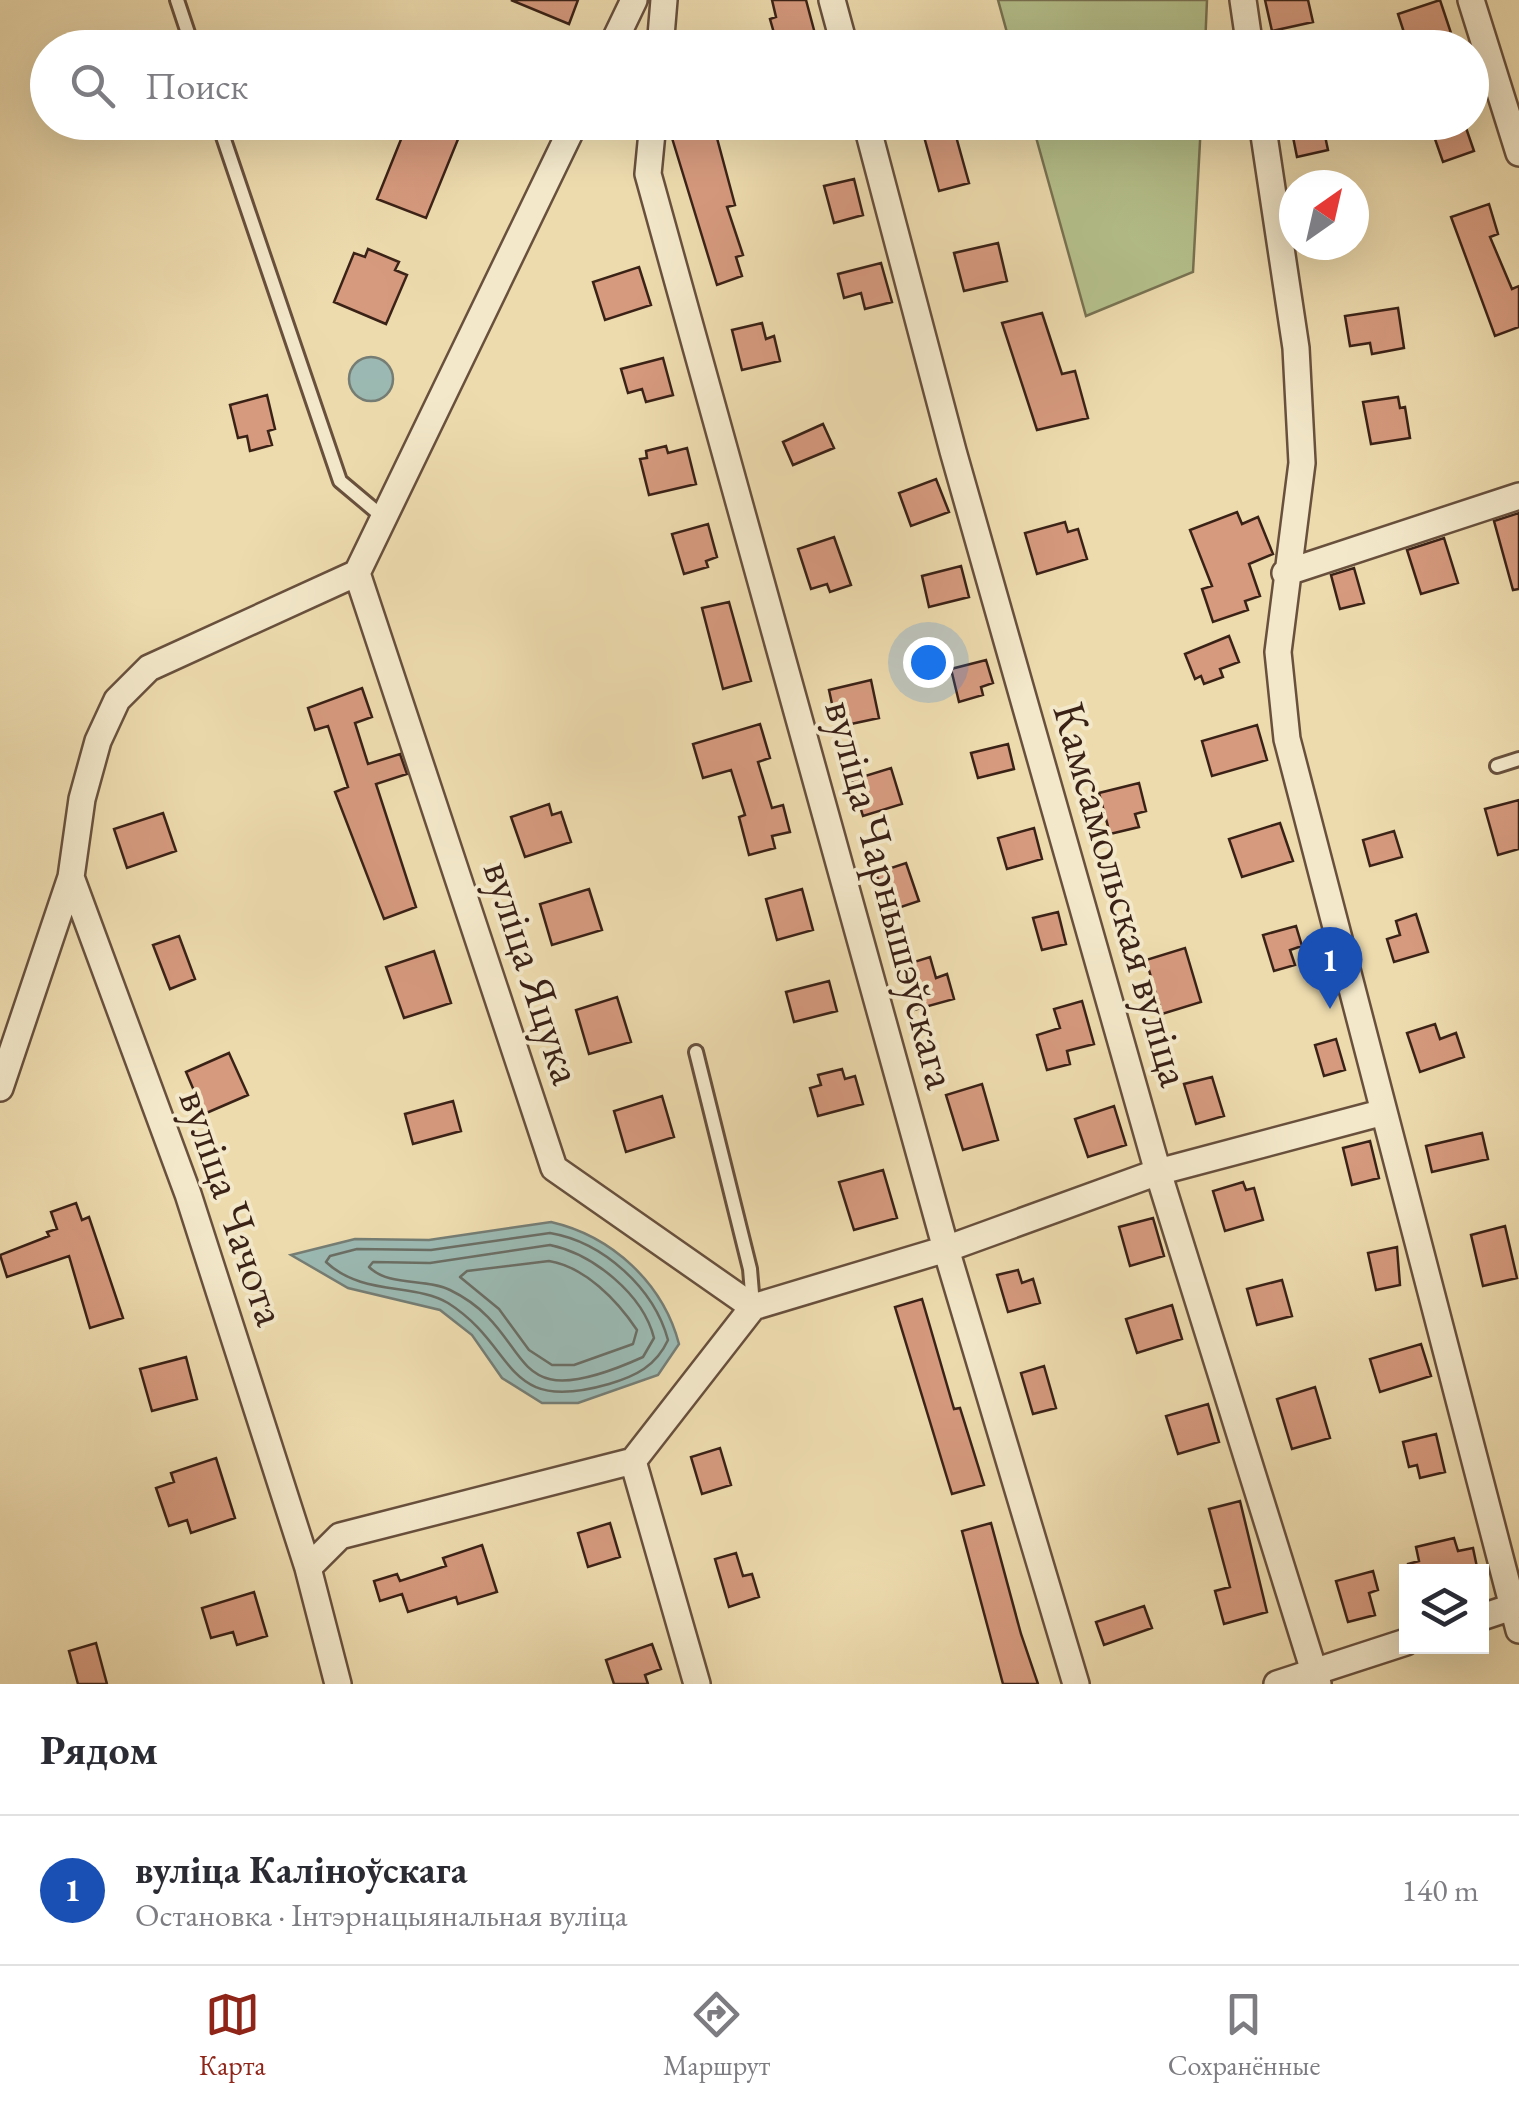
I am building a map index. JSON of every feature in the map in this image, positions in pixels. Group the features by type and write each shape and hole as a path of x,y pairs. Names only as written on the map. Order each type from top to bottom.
{"street":[{"path":"620,30 634,0"},
{"path":"662,30 664,0"},
{"path":"832,0 840,30"},
{"path":"1243,0 1247,30"},
{"path":"1470,0 1480,30"},
{"path":"1489,59 1519,152"},
{"path":"0,1088 71,877 82,800 98,741 117,700 149,668 357,573 566,140"},
{"name":"вуліца Чарнышэўскага","path":"651,140 648,174 946,1248 1076,1684"},
{"name":"Камсамольская вуліца","path":"871,140 953,451 1158,1172 1316,1678"},
{"path":"1265,140 1296,348 1302,463 1285,573 1278,652 1287,739 1516,1619 1489,1617"},
{"path":"1285,573 1519,496"},
{"name":"вуліца Яцука","path":"357,573 554,1168 753,1307"},
{"name":"вуліца Чачота","path":"71,877 188,1194 308,1568 338,1684"},
{"path":"308,1568 340,1536 633,1461 753,1307 946,1248 1158,1172 1384,1112"},
{"path":"633,1461 697,1684"},
{"path":"1277,1684 1316,1678 1399,1645"}],"lane":[{"path":"176,0 187,30"},
{"path":"224,140 340,481 384,518"},
{"path":"1497,766 1519,759"},
{"path":"696,1052 750,1270 753,1307"}],"green space":[{"path":"998,0 1207,0 1206,30 1006,30"},
{"path":"1037,140 1200,140 1193,272 1086,316"}],"water":[{"path":"371,357 387,363 393,379 387,395 371,401 355,395 349,379 355,363"},
{"path":"551,1222 594,1238 632,1265 648,1282 661,1301 679,1344 658,1375 578,1403 542,1403 502,1378 472,1335 440,1310 348,1288 291,1255 355,1239 429,1240"}],"building":[{"path":"511,0 578,0 569,24"},
{"path":"772,0 806,0 814,30 773,30 770,19 776,17"},
{"path":"1265,0 1308,0 1313,22 1272,30"},
{"path":"1440,0 1450,30 1403,30 1398,14"},
{"path":"401,140 458,140 426,218 377,199"},
{"path":"673,140 718,140 735,205 727,207 743,255 736,257 742,276 717,285"},
{"path":"925,140 957,140 969,183 939,191"},
{"path":"1294,140 1326,140 1328,150 1297,157"},
{"path":"1435,140 1470,140 1474,151 1443,162"},
{"path":"854,179 863,215 834,223 824,186"},
{"path":"1489,204 1498,234 1490,237 1512,289 1519,286 1519,327 1495,336 1451,217"},
{"path":"998,243 1007,281 964,291 954,253"},
{"path":"368,249 399,262 395,270 407,275 386,324 334,302 354,253 365,257"},
{"path":"881,263 892,302 865,309 861,293 844,298 838,274"},
{"path":"639,267 651,305 605,320 593,282"},
{"path":"1398,308 1404,348 1372,354 1370,343 1350,346 1345,316"},
{"path":"1042,313 1062,374 1075,371 1088,418 1037,430 1002,323"},
{"path":"762,323 766,339 774,336 780,361 742,370 732,330"},
{"path":"663,358 673,395 646,402 642,389 628,393 621,369"},
{"path":"267,395 275,429 268,431 272,445 250,451 247,436 238,438 230,405"},
{"path":"1398,397 1400,408 1405,407 1410,438 1371,444 1363,402"},
{"path":"823,424 834,448 793,465 783,442"},
{"path":"666,446 668,453 687,448 696,484 649,495 640,459 647,458 646,451"},
{"path":"936,479 949,512 911,526 899,493"},
{"path":"1237,512 1242,524 1258,517 1273,554 1249,564 1260,596 1245,601 1248,610 1213,622 1202,589 1212,586 1190,530"},
{"path":"1519,513 1519,589 1513,590 1494,521"},
{"path":"1065,522 1068,532 1078,529 1087,559 1037,574 1025,533"},
{"path":"708,524 717,557 706,561 708,567 684,574 672,534"},
{"path":"834,537 851,585 830,592 827,584 811,589 798,549"},
{"path":"1444,538 1458,583 1421,594 1407,550"},
{"path":"961,566 969,597 929,607 922,576"},
{"path":"1354,568 1364,603 1340,609 1331,575"},
{"path":"729,602 751,681 723,689 702,608"},
{"path":"1229,636 1239,662 1220,669 1223,677 1204,684 1201,676 1195,679 1185,654"},
{"path":"986,660 993,683 981,687 983,695 959,702 951,669"},
{"path":"871,680 879,718 837,727 829,690"},
{"path":"362,688 372,717 355,723 368,764 400,754 407,774 376,784 416,907 384,919 335,792 348,787 328,726 315,730 308,708"},
{"path":"760,724 770,758 758,762 772,808 783,805 790,832 772,836 775,848 749,855 739,817 745,815 731,770 703,778 693,744"},
{"path":"1257,725 1267,760 1212,776 1202,741"},
{"path":"1008,744 1014,769 978,778 971,753"},
{"path":"891,768 902,804 863,816 852,780"},
{"path":"1139,783 1146,811 1135,814 1139,827 1110,834 1099,793"},
{"path":"1519,800 1519,849 1498,855 1485,809"},
{"path":"549,804 552,815 561,812 571,842 525,857 511,817"},
{"path":"163,813 176,851 127,868 114,829"},
{"path":"1280,823 1293,861 1242,877 1229,839"},
{"path":"1034,828 1042,859 1007,869 998,838"},
{"path":"1394,831 1402,857 1370,866 1363,840"},
{"path":"906,863 919,901 889,911 876,873"},
{"path":"589,889 602,930 552,945 540,904"},
{"path":"802,889 813,930 777,940 766,899"},
{"path":"1058,912 1066,944 1042,950 1033,918"},
{"path":"1416,914 1428,952 1394,962 1387,939 1400,935 1396,921"},
{"path":"1296,926 1302,946 1290,950 1295,965 1274,971 1263,935"},
{"path":"179,936 195,979 170,989 153,945"},
{"path":"1185,948 1201,1002 1162,1014 1146,960"},
{"path":"434,951 451,1003 404,1018 386,967"},
{"path":"930,957 936,978 947,974 954,999 914,1010 901,966"},
{"path":"829,981 837,1011 794,1022 786,992"},
{"path":"617,997 631,1042 589,1054 576,1010"},
{"path":"1082,1001 1094,1044 1067,1051 1070,1064 1047,1070 1037,1035 1060,1028 1054,1009"},
{"path":"1435,1024 1440,1039 1456,1033 1464,1057 1420,1072 1407,1033"},
{"path":"1336,1039 1345,1070 1324,1076 1315,1045"},
{"path":"229,1053 248,1095 204,1114 186,1072"},
{"path":"842,1069 845,1079 855,1076 863,1104 818,1116 810,1088 821,1085 818,1075"},
{"path":"1212,1077 1224,1116 1196,1124 1184,1084"},
{"path":"982,1084 998,1140 963,1150 946,1095"},
{"path":"662,1096 674,1137 626,1152 614,1111"},
{"path":"453,1101 461,1131 413,1144 405,1114"},
{"path":"1114,1106 1126,1145 1088,1157 1075,1119"},
{"path":"1482,1133 1488,1159 1432,1172 1426,1146"},
{"path":"1370,1141 1379,1178 1352,1185 1343,1148"},
{"path":"883,1170 897,1218 854,1230 839,1182"},
{"path":"1243,1182 1246,1190 1254,1188 1263,1220 1225,1231 1213,1191"},
{"path":"76,1203 82,1220 89,1217 123,1318 90,1328 69,1256 7,1277 0,1255 49,1236 47,1232 57,1229 51,1212"},
{"path":"1153,1218 1164,1256 1130,1266 1119,1227"},
{"path":"1505,1226 1517,1278 1483,1286 1471,1235"},
{"path":"1397,1247 1400,1285 1376,1290 1368,1253"},
{"path":"1018,1270 1022,1283 1033,1279 1040,1303 1008,1312 997,1275"},
{"path":"1282,1280 1292,1316 1257,1325 1247,1289"},
{"path":"922,1299 954,1409 960,1408 984,1485 952,1494 895,1307"},
{"path":"1172,1305 1182,1339 1137,1353 1126,1319"},
{"path":"1421,1344 1431,1376 1380,1392 1370,1359"},
{"path":"186,1357 197,1399 152,1411 140,1369"},
{"path":"1044,1366 1056,1408 1033,1414 1021,1373"},
{"path":"1315,1387 1330,1438 1292,1449 1277,1399"},
{"path":"1208,1404 1219,1442 1178,1454 1166,1416"},
{"path":"1436,1434 1445,1472 1420,1478 1417,1465 1409,1467 1403,1442"},
{"path":"720,1448 731,1485 702,1494 691,1457"},
{"path":"216,1458 235,1518 191,1533 187,1520 169,1526 156,1488 174,1482 171,1473"},
{"path":"1240,1501 1267,1612 1224,1624 1215,1591 1230,1587 1209,1509"},
{"path":"610,1523 620,1557 588,1567 578,1533"},
{"path":"991,1523 1038,1684 1003,1684 962,1531"},
{"path":"1454,1538 1458,1551 1473,1548 1476,1564 1408,1564 1419,1561 1416,1547"},
{"path":"482,1545 497,1592 458,1604 456,1597 408,1612 402,1594 380,1601 374,1581 397,1574 400,1581 446,1566 443,1558"},
{"path":"736,1553 743,1576 752,1574 759,1597 729,1607 715,1559"},
{"path":"1373,1571 1378,1590 1369,1593 1375,1615 1348,1622 1336,1581"},
{"path":"254,1592 267,1636 237,1645 233,1632 211,1638 202,1608"},
{"path":"1144,1606 1152,1628 1104,1645 1096,1622"},
{"path":"96,1643 107,1684 78,1684 69,1651"},
{"path":"652,1644 661,1669 645,1675 648,1684 614,1684 606,1660"}],"place":[{"name":"вуліца Каліноўскага","path":"1330,1009"}]}
